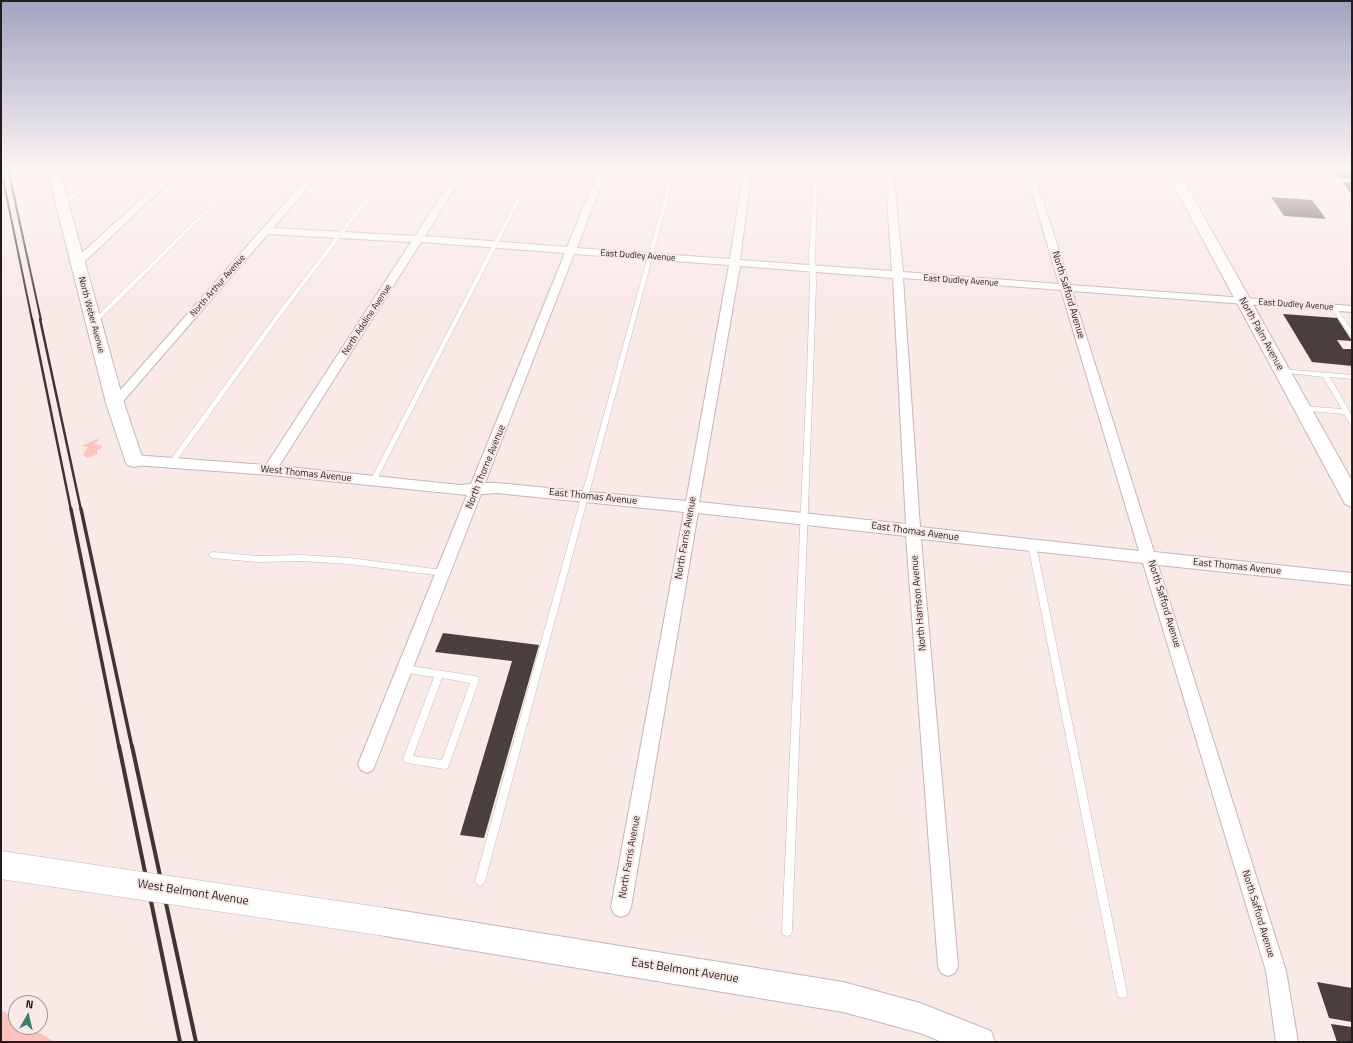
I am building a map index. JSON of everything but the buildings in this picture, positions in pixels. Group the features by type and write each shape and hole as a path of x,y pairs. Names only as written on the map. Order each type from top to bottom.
{"main road":[{"name":"North Weber Avenue","path":"65,218 115,403 134,460"},
{"name":"North Palm Avenue","path":"1198,218 1352,499"},
{"name":"West Belmont Avenue","path":"1,865 385,922"},
{"name":"East Belmont Avenue","path":"385,922 843,997 920,1018 980,1042"}],"street":[{"path":"77,263 126,218"},
{"name":"North Arthur Avenue","path":"115,403 278,218"},
{"name":"North Adoline Avenue","path":"270,470 432,218"},
{"name":"North Thorne Avenue","path":"367,764 478,489 583,218"},
{"name":"North Farris Avenue","path":"621,907 735,262 741,218"},
{"name":"North Harrison Avenue","path":"893,218 913,531 948,966"},
{"name":"North Safford Avenue","path":"1044,218 1276,971 1287,1042"},
{"name":"East Dudley Avenue","path":"266,231 419,239 1352,310"},
{"name":"West Thomas Avenue","path":"134,460 173,461 373,480 460,490 478,489"},
{"name":"East Thomas Avenue","path":"478,489 496,488 692,507 913,531 932,535 1352,579"}],"lane":[{"path":"94,323 200,218"},
{"path":"173,461 275,320 353,218"},
{"path":"373,480 509,218"},
{"path":"480,881 661,218"},
{"path":"787,932 804,519 814,218"},
{"path":"1334,308 1352,334"},
{"path":"1281,370 1352,377"},
{"path":"1325,374 1352,422"},
{"path":"1302,408 1346,412"},
{"path":"1032,545 1122,993"},
{"path":"213,555 257,559 301,558 349,561 443,573"},
{"path":"405,669 439,674 475,680 445,765 407,759 439,674"}],"shaded area":[{"path":"97,439 99,440 94,444 102,446 102,448 97,450 97,454 87,458 83,455 88,447 81,446"},
{"path":"1,1010 8,1014 8,1035 43,1035 55,1042 1,1042"}],"railway":[{"path":"11,218 32,320"},
{"path":"19,218 41,320"},
{"path":"32,319 71,510"},
{"path":"40,319 81,510"},
{"path":"71,509 119,747"},
{"path":"81,509 132,747"},
{"path":"119,746 180,1042"},
{"path":"132,746 196,1042"}]}
